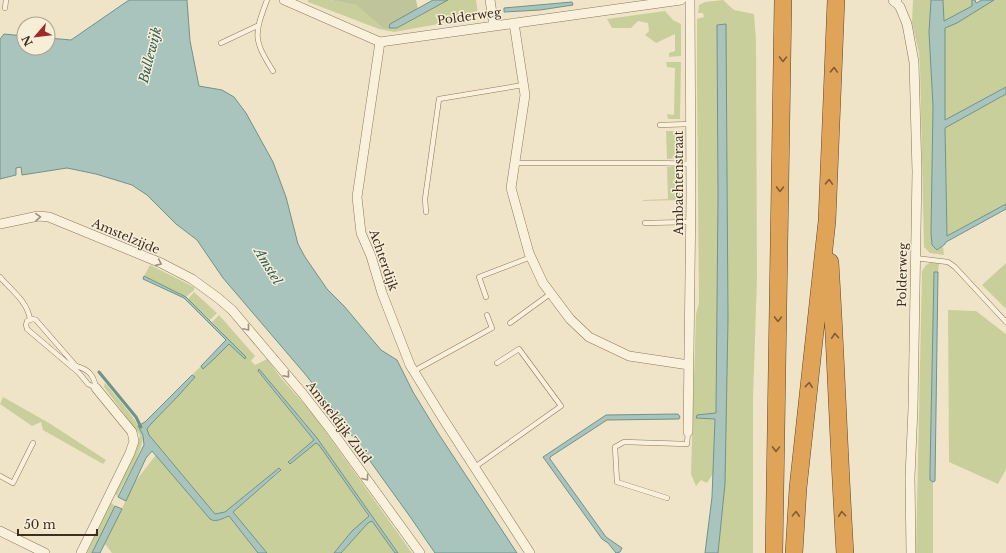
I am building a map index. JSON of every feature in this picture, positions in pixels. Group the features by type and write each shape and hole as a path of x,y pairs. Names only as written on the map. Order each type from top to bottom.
{"highway":[{"path":"774,553 783,0"},
{"path":"794,553 798,488 827,221 836,6"},
{"path":"827,221 835,348 840,490 845,553"}],"street":[{"path":"284,0 380,42"},
{"path":"490,0 494,26"},
{"name":"Polderweg","path":"380,42 681,0"},
{"name":"Ambachtenstraat","path":"688,432 691,164 690,0"},
{"name":"Polderweg","path":"895,0 900,7 907,24 914,62 917,172 910,478 911,553"},
{"path":"514,23 524,95 511,188 519,222 531,257 543,283 570,320 589,337 629,356 689,365"},
{"name":"Achterdijk","path":"380,42 357,197 361,233 371,256 382,293 410,365 530,553"},
{"name":"Amstelzijde","path":"0,224 38,216 49,217 161,263 192,279 232,310"},
{"name":"Amsteldijk Zuid","path":"232,310 303,394 331,430 420,553"},
{"path":"81,553 130,453 134,441 132,432 96,388"},
{"path":"0,531 45,553"}],"lane":[{"path":"5,8 6,0"},
{"path":"267,0 257,26 257,39 262,53 273,71"},
{"path":"221,43 257,26"},
{"path":"426,212 425,198 439,99 523,85"},
{"path":"660,125 691,124"},
{"path":"514,163 691,164"},
{"path":"644,223 690,222"},
{"path":"486,297 479,277 531,257"},
{"path":"916,258 948,262 955,266 1006,322"},
{"path":"0,278 22,301 29,312 30,319"},
{"path":"510,323 550,294"},
{"path":"414,370 492,328 487,315"},
{"path":"30,319 36,320 76,366 85,368 95,380 96,388"},
{"path":"30,319 26,323 28,329 73,368 88,384 96,388"},
{"path":"475,467 560,406 519,349 497,363"},
{"path":"667,498 617,482 616,446 624,442 687,444 688,432"},
{"path":"0,476 13,483 32,443"}],"green space":[{"path":"308,0 330,0 356,5 383,28 398,28 448,0 476,0 478,14 472,18 394,32 379,29 308,2"},
{"path":"330,0 416,0 418,9 390,24 389,28 383,28 356,5"},
{"path":"723,0 734,10 754,14 756,40 757,279 753,399 753,553 718,553 725,484 728,319 726,24 717,25 718,196 716,413 697,415 697,418 715,419 714,472 707,483 701,480 696,486 691,474 696,314 699,303 697,19 704,17 703,13 698,13 699,5 705,2"},
{"path":"913,0 931,0 929,32 933,106 931,233 932,245 937,250 943,246 944,255 930,253 924,247 920,67 919,53 912,23"},
{"path":"943,0 972,0 972,6 944,21"},
{"path":"994,0 1006,0 1006,87 945,121 945,28 957,23"},
{"path":"665,11 673,20 681,24 681,56 669,57 669,53 675,51 675,34 656,43 645,35 649,31 648,23 638,21 631,28 612,28 607,19"},
{"path":"666,62 681,62 680,119 668,119 667,114 674,115 675,68 667,67"},
{"path":"1006,94 1006,204 947,236 945,128"},
{"path":"666,131 680,131 680,158 667,159"},
{"path":"680,166 680,200 643,201 668,199 667,167"},
{"path":"930,263 939,263 938,272 934,272 930,480 933,482 933,553 916,553 922,271 926,265"},
{"path":"1006,263 1006,307 1005,308 982,285"},
{"path":"150,265 194,287 194,290 186,297 144,276"},
{"path":"194,292 217,313 210,320 188,299"},
{"path":"948,310 976,311 1006,334 1006,469 998,484 949,462"},
{"path":"219,315 255,356 251,361 255,365 267,359 281,378 313,414 412,553 398,553 317,438 259,369 258,372 315,441 288,461 289,464 316,443 319,445 369,517 352,531 334,553 267,553 233,512 281,471 279,468 225,512 215,514 149,435 147,429 150,425 195,377 192,375 201,366 203,368 229,344 245,358 246,357 212,322"},
{"path":"105,383 133,417 143,436 137,458 117,496 115,494 136,450 140,435 104,387"},
{"path":"3,397 49,423 106,460 103,464 43,430 41,422 32,426 0,404"},
{"path":"156,455 210,519 217,520 229,516 258,553 112,553 105,544 134,483"},
{"path":"110,502 115,506 92,553 87,553"},
{"path":"372,521 395,553 341,553 368,523"}],"water":[{"path":"129,0 187,0 190,41 199,86 222,90 234,97 246,113 273,162 286,197 298,244 305,257 327,289 344,306 381,350 397,360 413,392 438,433 517,553 435,553 332,408 305,374 223,278 197,240 176,224 147,195 132,185 96,174 67,168 22,175 21,167 16,168 16,175 0,179 0,39 4,34 16,35 16,56 56,56 56,39 71,40"},
{"path":"433,0 448,0 397,28 389,28 390,24"},
{"path":"931,0 943,0 944,21 972,6 972,0 975,0 976,3 982,0 994,0 957,23 945,28 945,120 1006,87 1006,94 945,128 947,236 1006,204 1006,209 946,242 937,250 932,245 931,233 933,106 929,32"},
{"path":"572,2 573,5 540,10 504,12 504,8"},
{"path":"726,24 728,319 725,484 718,553 705,553 712,497 715,419 696,418 697,415 716,413 718,196 717,25"},
{"path":"934,272 938,272 935,481 933,482 930,480 930,470"},
{"path":"144,276 186,297 246,357 245,359 229,344 203,369 201,366 226,340 184,298 143,279"},
{"path":"259,369 317,438 398,553 395,553 372,521 368,523 341,553 334,553 352,531 369,516 319,445 316,443 290,464 288,462 314,440 258,371"},
{"path":"192,375 195,377 147,429 149,435 215,514 225,512 279,468 281,470 233,512 267,553 258,553 229,516 217,520 210,519 152,451 146,458 126,501 118,497 144,445 143,435 138,426 145,422"},
{"path":"678,414 680,417 679,419 607,420 550,457 606,537 622,548 620,552 616,553 608,543 602,539 543,457 606,415"},
{"path":"115,506 122,509 100,553 92,553"}],"waterway":[{"path":"99,372 136,417 141,427"}],"water label":[{"name":"Bullewijk","path":"150,55"},
{"name":"Amstel","path":"268,266"}]}
